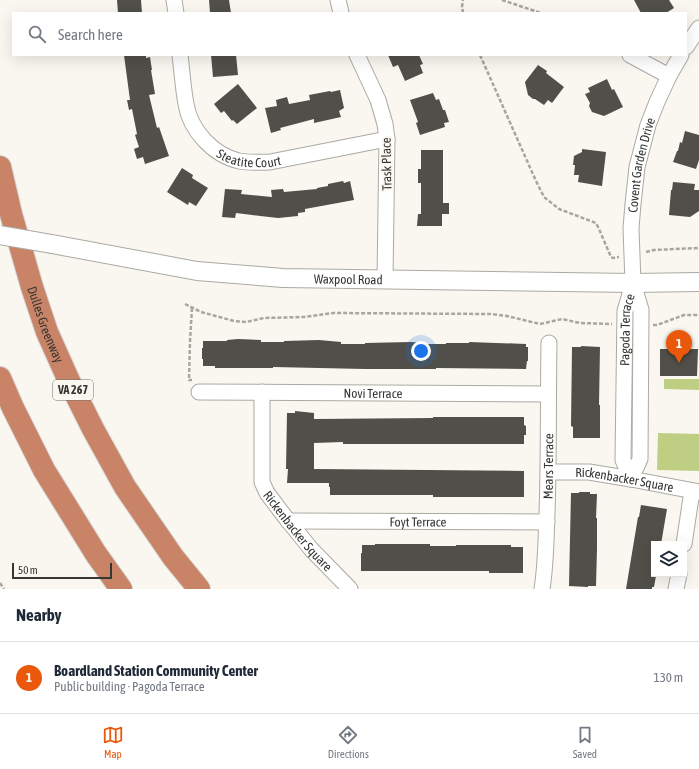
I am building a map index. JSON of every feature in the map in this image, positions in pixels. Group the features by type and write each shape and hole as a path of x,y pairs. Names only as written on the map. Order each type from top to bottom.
{"highway":[{"name":"Dulles Greenway","path":"0,168 11,214 32,287 47,332 69,381 93,430 125,487 173,557 198,589"},
{"path":"0,378 13,408 44,470 92,547 121,589"}],"street":[{"path":"174,0 176,12"},
{"path":"338,0 341,12"},
{"path":"687,46 699,28"},
{"name":"Steatite Court","path":"180,56 186,104 190,119 198,133 210,146 223,154 238,160 254,163 270,162 387,139"},
{"name":"Trask Place","path":"357,56 378,100 385,124 387,139 385,279"},
{"path":"632,56 669,76"},
{"name":"Covent Garden Drive","path":"633,283 631,228 637,167 648,125 669,76 680,56"},
{"name":"Waxpool Road","path":"0,235 197,271 284,278 633,283 699,282"},
{"name":"Pagoda Terrace","path":"631,479 623,460 625,311 633,283"},
{"name":"Pagoda Terrace","path":"631,479 640,459 641,310 633,283"},
{"name":"Mears Terrace","path":"542,589 545,570 549,472 548,343"},
{"name":"Novi Terrace","path":"198,386 262,392 548,394"},
{"name":"Rickenbacker Square","path":"262,392 262,482 267,493 311,549 350,589"},
{"name":"Rickenbacker Square","path":"549,472 589,472 696,492"},
{"path":"685,541 696,492"},
{"name":"Foyt Terrace","path":"288,521 547,522"},
{"path":"676,589 678,577"}],"path":[{"path":"460,12 463,0"},
{"path":"502,0 537,12"},
{"path":"462,7 463,12"},
{"path":"480,56 544,197 559,209 596,223 611,257 632,255 654,250 699,248"},
{"path":"184,304 201,312 234,321 246,322 264,318 304,317 333,313 482,314 507,316 540,324 562,319 580,323 625,324"},
{"path":"192,308 189,380 198,386"},
{"path":"641,325 657,325 684,315 699,315"},
{"path":"0,583 4,589"}],"green space":[{"path":"664,379 699,379 699,390 664,389"},
{"path":"658,433 699,434 699,471 657,470"}],"building":[{"path":"117,0 141,0 142,12 118,12"},
{"path":"209,0 229,0 231,12 210,12"},
{"path":"634,0 669,0 674,8 668,12 640,12"},
{"path":"124,56 150,57 155,94 149,95 157,128 159,127 169,156 145,164 143,157 137,159 134,149 139,147 135,135 137,134 132,109 129,110 127,100 130,100"},
{"path":"211,56 236,56 238,75 213,77"},
{"path":"388,56 419,56 423,64 420,65 423,73 405,81 398,65 393,67"},
{"path":"538,65 547,71 546,73 564,87 552,103 548,100 544,105 528,95 525,82"},
{"path":"607,79 623,107 604,116 592,112 589,106 590,103 585,94 590,92 588,88"},
{"path":"238,84 257,108 237,124 233,120 232,121 224,111 221,113 214,104"},
{"path":"340,90 344,108 339,111 341,117 314,123 314,119 280,128 281,130 271,133 265,108 277,106 276,100 287,97 289,104 310,100 309,95"},
{"path":"433,93 436,100 439,99 449,122 444,123 445,127 420,135 416,123 418,122 410,100"},
{"path":"685,131 699,135 699,160 696,169 673,162 680,142 682,143"},
{"path":"582,149 606,152 602,186 578,182 579,175 574,175 574,156 582,152"},
{"path":"421,150 443,150 443,203 449,203 449,214 442,214 442,226 417,226 418,214 421,214 421,183 418,183 418,169 421,169"},
{"path":"182,168 193,175 192,178 208,188 196,206 189,202 188,205 167,192"},
{"path":"343,181 344,183 350,181 354,200 305,209 305,212 298,213 298,216 278,218 236,213 235,218 222,217 225,189 242,190 241,194 272,197 271,190 283,189 284,192 317,189 328,186 328,184"},
{"path":"673,182 695,184 694,190 699,190 699,211 690,217 669,215"},
{"path":"238,339 261,340 261,342 319,340 341,342 341,344 411,342 423,343 422,344 446,344 469,342 526,344 526,347 528,347 528,361 526,369 215,368 215,366 203,366 203,341 227,341"},
{"path":"572,347 600,347 600,438 573,438 573,427 571,426"},
{"path":"660,349 698,349 697,376 660,376"},
{"path":"295,411 314,413 314,419 524,417 526,435 524,435 524,444 314,443 314,469 524,471 524,497 330,495 329,483 287,483 287,413 295,413"},
{"path":"590,492 590,494 597,494 596,586 569,586 571,493"},
{"path":"641,505 667,509 662,541 651,541 651,577 656,577 654,587 652,587 652,589 626,589 638,517"},
{"path":"430,544 430,546 511,545 511,547 523,547 523,573 489,573 489,571 361,571 362,545"}],"place":[{"name":"Boardland Station Community Center","path":"679,363"}]}
